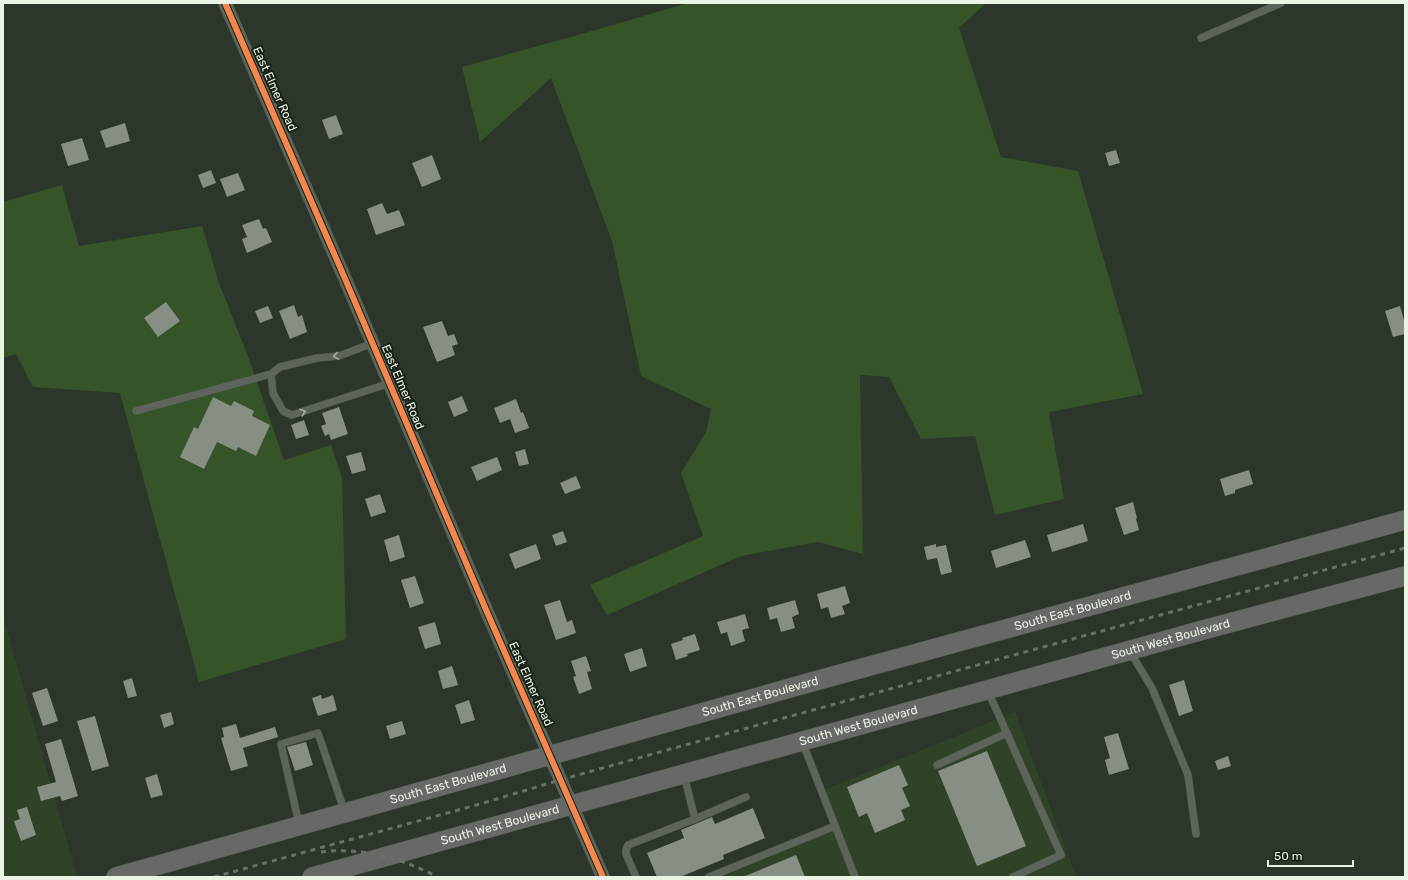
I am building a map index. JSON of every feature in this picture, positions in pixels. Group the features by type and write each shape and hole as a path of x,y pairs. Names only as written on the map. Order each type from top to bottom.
{"main road":[{"name":"South East Boulevard","path":"116,877 815,681 1405,520"},
{"name":"South West Boulevard","path":"312,877 1129,650 1405,576"}],"street":[{"name":"East Elmer Road","path":"225,3 603,877"}],"lane":[{"path":"1201,38 1281,3"},
{"path":"136,411 271,374 280,367 317,358 339,356 373,343"},
{"path":"271,374 273,393 283,411 292,415 390,383"},
{"path":"1129,650 1152,688 1188,775 1196,834"},
{"path":"987,690 1061,856 1013,877"},
{"path":"299,826 281,744 318,733 346,813"},
{"path":"937,765 1007,733"},
{"path":"802,741 855,877"},
{"path":"684,774 695,819"},
{"path":"636,877 626,854 628,845 746,797"},
{"path":"709,877 835,826"}],"shaded area":[{"path":"688,3 986,3 959,28 1001,157 1078,171 1143,394 1049,412 1064,499 995,515 975,436 921,439 889,377 860,375 863,554 818,542 741,556 607,615 590,585 703,536 681,473 706,432 711,409 641,376 612,241 551,78 480,142 462,67"},
{"path":"62,185 79,246 202,226 219,283 249,359 284,460 331,445 342,478 346,639 199,682 120,393 33,387 16,354 3,358 3,202"},
{"path":"3,616 77,877 3,877"},
{"path":"1015,712 1076,877 709,877 837,821 824,790"}],"building":[{"path":"336,115 343,134 329,139 322,120"},
{"path":"125,123 130,141 106,148 100,131"},
{"path":"82,138 89,160 68,166 61,144"},
{"path":"1116,150 1120,163 1109,166 1105,153"},
{"path":"432,155 441,179 422,187 412,163"},
{"path":"211,170 216,183 203,188 198,175"},
{"path":"238,173 245,190 227,197 220,179"},
{"path":"382,203 387,214 399,210 405,225 376,235 367,209"},
{"path":"259,219 263,229 266,228 272,242 247,253 242,239 247,237 242,225"},
{"path":"166,302 180,321 158,337 144,318"},
{"path":"294,305 298,317 302,315 307,332 290,339 279,311"},
{"path":"268,306 273,318 260,323 255,311"},
{"path":"1400,306 1405,324 1405,334 1393,337 1385,311"},
{"path":"442,321 448,336 454,334 458,344 452,346 455,355 437,362 423,327"},
{"path":"462,396 468,411 454,417 448,402"},
{"path":"213,397 231,406 234,401 254,411 252,416 270,425 256,456 238,447 236,451 217,442 204,469 180,457 194,427 198,429"},
{"path":"516,399 529,428 515,433 510,419 500,423 494,408"},
{"path":"339,407 348,434 331,440 329,434 325,436 321,426 326,424 322,413"},
{"path":"304,420 309,435 296,439 291,425"},
{"path":"525,449 529,464 519,466 515,452"},
{"path":"361,452 366,470 352,474 346,456"},
{"path":"497,457 502,470 477,481 471,467"},
{"path":"1249,470 1253,484 1235,490 1235,493 1225,496 1220,479"},
{"path":"576,476 581,488 565,494 560,483"},
{"path":"380,494 386,512 371,517 365,499"},
{"path":"1133,502 1139,530 1124,535 1115,508"},
{"path":"1083,524 1088,541 1052,552 1047,535"},
{"path":"563,531 567,542 556,546 552,535"},
{"path":"399,535 405,557 390,562 384,540"},
{"path":"1025,540 1031,557 996,568 991,551"},
{"path":"536,544 541,559 515,569 509,554"},
{"path":"936,544 936,547 946,545 952,572 941,575 937,558 927,560 924,547"},
{"path":"415,576 424,603 410,608 401,580"},
{"path":"845,586 850,603 842,606 845,614 831,618 828,607 821,609 817,594"},
{"path":"560,600 567,622 572,620 576,633 556,640 544,605"},
{"path":"795,600 799,614 792,617 795,628 781,632 777,618 770,620 767,608"},
{"path":"745,614 749,628 742,630 745,641 731,646 727,632 721,634 717,622"},
{"path":"435,622 441,644 425,649 418,627"},
{"path":"695,634 700,650 687,654 688,656 676,660 671,644 683,640 682,638"},
{"path":"642,648 647,666 630,672 624,654"},
{"path":"586,656 591,671 587,672 592,689 579,694 573,677 576,676 571,661"},
{"path":"452,666 458,685 443,689 438,671"},
{"path":"132,678 137,696 128,698 123,681"},
{"path":"1184,680 1193,711 1179,716 1169,685"},
{"path":"47,688 58,721 43,726 32,693"},
{"path":"321,695 322,699 333,695 337,710 318,716 312,698"},
{"path":"469,700 475,720 461,724 455,705"},
{"path":"171,712 174,724 164,728 160,715"},
{"path":"95,716 109,766 92,771 77,721"},
{"path":"402,721 406,734 390,739 386,726"},
{"path":"236,724 240,738 275,727 278,737 243,748 248,766 231,771 221,738 224,737 222,728"},
{"path":"1118,733 1129,769 1109,775 1105,760 1110,758 1104,737"},
{"path":"61,739 78,796 62,801 60,796 41,801 37,787 56,782 45,744"},
{"path":"306,742 313,765 295,771 287,747"},
{"path":"987,751 1026,846 977,866 938,771"},
{"path":"1228,756 1231,766 1218,770 1215,761"},
{"path":"899,765 908,785 902,788 910,806 901,810 905,820 875,833 867,813 859,817 847,787"},
{"path":"157,774 163,795 151,798 145,778"},
{"path":"27,807 36,835 21,841 14,821 20,819 17,810"},
{"path":"753,808 765,838 723,855 724,859 680,877 657,877 647,853 684,838 681,830 712,817 715,824"},
{"path":"796,855 805,877 743,877"}],"railway":[{"path":"214,877 480,804 667,750 1405,548"},
{"path":"321,852 351,851 395,859 410,864 437,877"}],"cycle path":[{"path":"225,3 346,281 487,612 603,877"}]}
